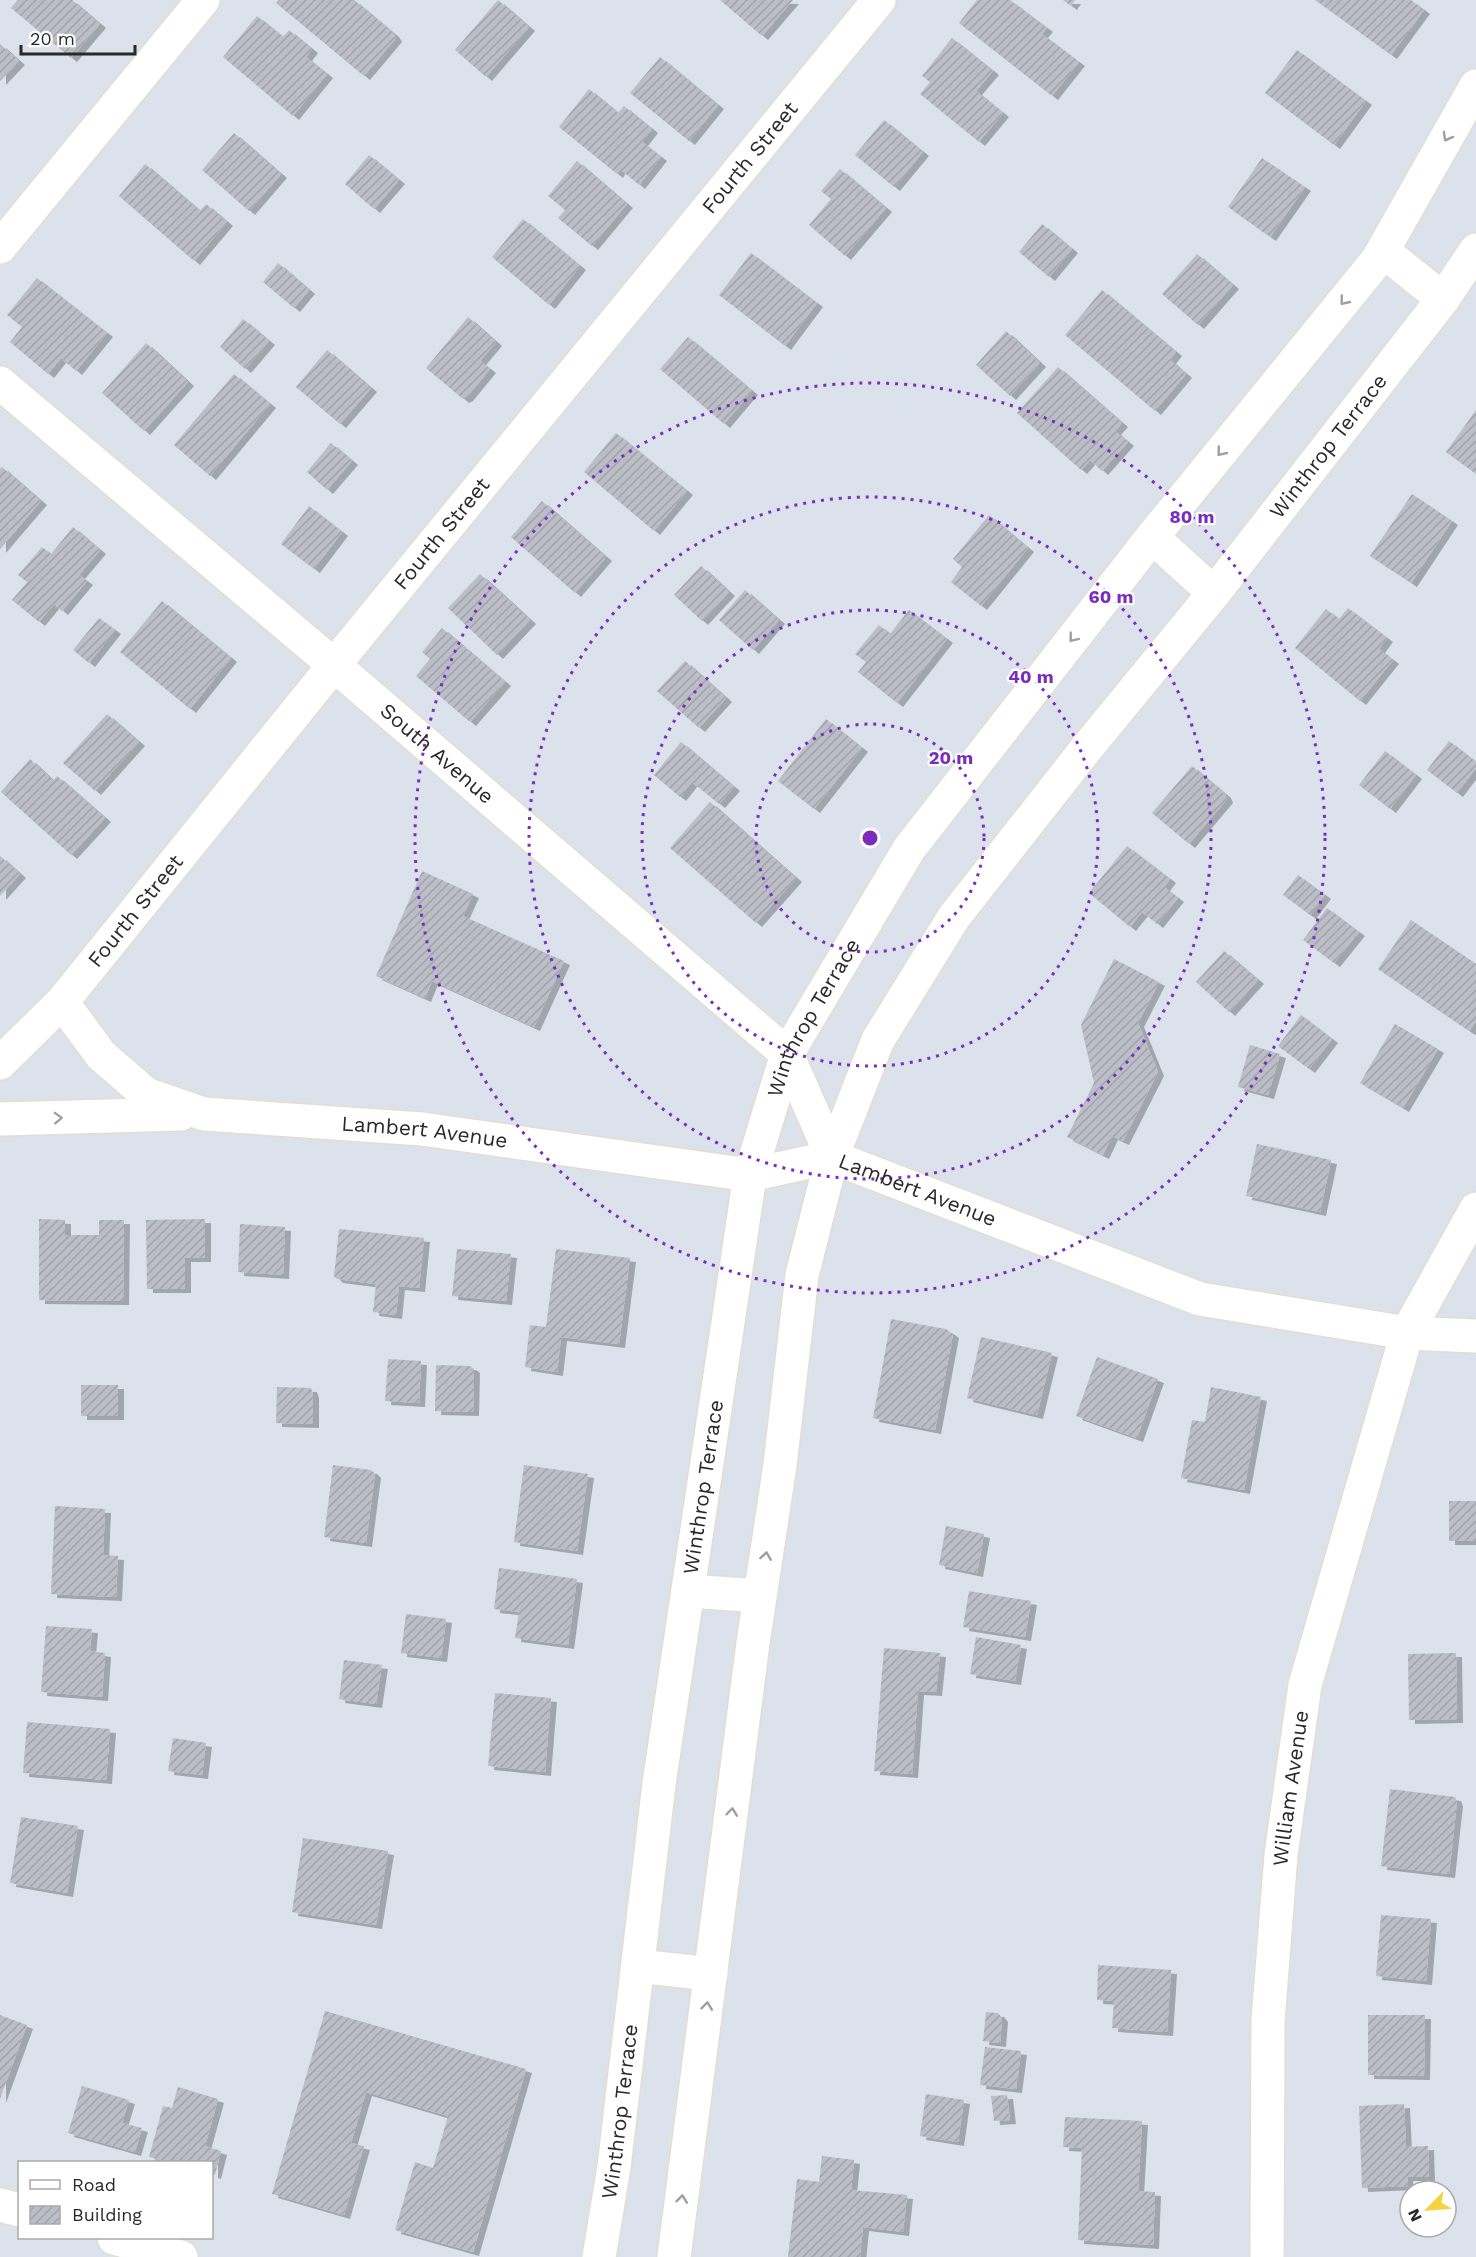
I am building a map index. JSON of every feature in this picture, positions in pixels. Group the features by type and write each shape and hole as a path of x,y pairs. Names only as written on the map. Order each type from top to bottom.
{"street":[{"path":"0,247 203,0"},
{"name":"Fourth Street","path":"0,1063 62,1002 334,665 879,0"},
{"name":"Winthrop Terrace","path":"599,2257 614,2167 659,1784 750,1175 787,1054 909,849 1152,537 1383,251 1476,86"},
{"name":"Winthrop Terrace","path":"675,2257 760,1596 780,1465 802,1275 832,1157 878,1040 954,917 1214,592 1443,299 1476,250"},
{"path":"1383,251 1443,299"},
{"name":"South Avenue","path":"0,383 334,665 787,1054 832,1157"},
{"path":"1152,537 1214,592"},
{"name":"Lambert Avenue","path":"62,1002 101,1055 146,1094 204,1114"},
{"name":"Lambert Avenue","path":"0,1119 204,1114 423,1129 750,1175 832,1157 1200,1299 1407,1333 1476,1336"},
{"name":"William Avenue","path":"1267,2257 1268,2021 1281,1855 1305,1685 1407,1333 1476,1209"},
{"name":"Winthrop Terrace","path":"688,1591 760,1596"},
{"path":"638,1966 711,1974"},
{"path":"0,2205 18,2210"},
{"path":"118,2239 181,2257"}],"building":[{"path":"18,0 72,0 100,24 71,58 11,8"},
{"path":"279,0 354,0 396,38 364,76 276,3"},
{"path":"498,0 529,27 486,77 455,50"},
{"path":"720,0 793,0 762,36"},
{"path":"977,0 1010,0 1047,28 1042,34 1079,62 1052,96 959,23"},
{"path":"1063,0 1075,0 1071,6"},
{"path":"1315,0 1411,0 1424,10 1391,55"},
{"path":"257,16 283,37 289,30 312,49 306,57 327,74 293,116 223,57"},
{"path":"952,38 993,71 976,91 1003,113 979,142 920,94 930,82 922,76"},
{"path":"0,44 19,61 0,81"},
{"path":"1297,50 1366,101 1334,145 1265,93"},
{"path":"660,57 718,105 689,141 630,93"},
{"path":"589,89 618,113 624,106 652,129 642,142 661,157 639,185 620,169 617,174 559,127"},
{"path":"884,120 923,152 894,187 855,155"},
{"path":"234,133 281,174 249,211 202,170"},
{"path":"369,155 399,180 374,209 345,184"},
{"path":"1262,158 1305,187 1270,237 1228,207"},
{"path":"577,161 627,204 592,246 558,218 565,210 548,196"},
{"path":"145,164 200,211 206,204 227,222 194,261 119,196"},
{"path":"840,169 886,208 845,256 809,225 831,199 821,191"},
{"path":"523,219 580,266 549,305 492,257"},
{"path":"1042,224 1072,249 1049,277 1019,252"},
{"path":"751,253 817,303 785,346 719,295"},
{"path":"1197,254 1233,285 1198,325 1162,294"},
{"path":"278,263 309,290 294,308 263,282"},
{"path":"37,278 107,333 76,371 61,358 48,374 10,342 22,327 7,315"},
{"path":"1102,290 1176,352 1170,360 1186,374 1155,411 1065,335"},
{"path":"468,317 496,342 480,361 490,369 463,399 426,368"},
{"path":"243,319 269,341 245,369 220,347"},
{"path":"1006,331 1040,363 1010,396 976,365"},
{"path":"688,337 752,391 724,424 660,369"},
{"path":"146,343 188,382 144,431 102,393"},
{"path":"327,350 371,388 340,424 296,387"},
{"path":"1058,367 1122,423 1115,431 1128,442 1102,471 1090,460 1081,470 1017,413"},
{"path":"234,374 270,404 210,476 174,445"},
{"path":"1476,410 1476,474 1446,452"},
{"path":"616,433 687,491 654,531 584,472"},
{"path":"331,443 352,461 327,490 307,472"},
{"path":"2,467 41,501 0,549 0,469"},
{"path":"1412,494 1452,521 1411,583 1370,556"},
{"path":"542,501 606,557 575,593 511,537"},
{"path":"309,506 342,532 314,569 281,544"},
{"path":"989,515 1028,548 981,606 951,582 962,567 953,559"},
{"path":"73,527 100,550 79,575 87,581 62,611 54,604 39,622 12,600 27,582 18,575 42,547 51,554"},
{"path":"701,566 729,592 702,621 674,595"},
{"path":"480,574 530,620 497,655 448,608"},
{"path":"745,590 779,620 753,650 719,620"},
{"path":"162,601 231,658 190,709 120,652"},
{"path":"1348,608 1387,638 1379,649 1393,660 1360,701 1295,648 1326,609 1339,619"},
{"path":"909,610 947,639 897,703 858,672 866,662 855,654 879,625 890,634"},
{"path":"99,618 115,630 89,663 73,650"},
{"path":"442,628 505,682 470,722 416,676 430,659 422,652"},
{"path":"685,661 726,698 699,728 657,691"},
{"path":"107,714 139,742 95,791 63,763"},
{"path":"826,719 862,748 814,809 778,781"},
{"path":"1449,741 1476,762 1476,768 1457,793 1427,770"},
{"path":"681,742 734,787 719,804 692,782 680,797 654,775"},
{"path":"1385,751 1416,775 1390,809 1359,785"},
{"path":"30,759 53,781 57,776 105,818 71,855 1,792"},
{"path":"1192,766 1225,794 1227,799 1189,844 1152,813"},
{"path":"710,802 796,878 756,923 670,848"},
{"path":"1127,846 1170,879 1164,887 1178,898 1157,924 1142,912 1130,927 1089,893"},
{"path":"0,856 20,874 0,896"},
{"path":"422,871 473,894 463,916 564,961 534,1027 432,981 425,998 376,976"},
{"path":"1298,875 1325,895 1310,915 1283,895"},
{"path":"1327,908 1359,932 1334,963 1303,940"},
{"path":"1411,920 1476,964 1476,1021 1469,1031 1378,969"},
{"path":"1224,951 1258,980 1229,1012 1196,982"},
{"path":"1114,959 1159,982 1138,1023 1158,1072 1123,1141 1112,1136 1103,1155 1067,1137 1094,1083 1081,1025"},
{"path":"1301,1015 1332,1039 1309,1069 1278,1046"},
{"path":"1395,1024 1438,1049 1403,1108 1360,1083"},
{"path":"1250,1045 1280,1054 1268,1095 1238,1087"},
{"path":"1257,1144 1331,1160 1320,1212 1246,1196"},
{"path":"39,1219 65,1220 65,1235 99,1235 99,1220 124,1220 123,1301 39,1300"},
{"path":"205,1219 205,1258 185,1258 185,1289 147,1289 146,1220"},
{"path":"240,1224 285,1227 283,1275 238,1272"},
{"path":"339,1229 424,1238 419,1288 399,1286 396,1315 373,1312 376,1284 337,1279 334,1276"},
{"path":"457,1249 511,1254 506,1301 452,1296"},
{"path":"556,1249 630,1258 619,1344 561,1337 557,1372 525,1367 530,1325 546,1327"},
{"path":"891,1319 946,1329 953,1334 935,1430 873,1418"},
{"path":"981,1337 1052,1353 1037,1415 967,1398"},
{"path":"1097,1357 1158,1379 1137,1438 1076,1416"},
{"path":"388,1359 421,1361 419,1403 385,1401"},
{"path":"436,1365 470,1366 474,1369 473,1412 435,1411"},
{"path":"81,1385 118,1385 118,1416 81,1416"},
{"path":"277,1387 311,1388 313,1424 276,1423"},
{"path":"1211,1387 1261,1397 1244,1490 1181,1478 1192,1420 1205,1422"},
{"path":"333,1465 371,1470 375,1474 366,1543 324,1537"},
{"path":"524,1465 588,1474 577,1551 514,1542"},
{"path":"1449,1501 1476,1501 1476,1541 1449,1541"},
{"path":"55,1506 105,1509 103,1555 118,1556 116,1597 51,1594"},
{"path":"946,1526 984,1534 977,1573 939,1565"},
{"path":"499,1568 577,1579 568,1645 515,1638 519,1612 494,1609"},
{"path":"969,1591 1031,1601 1025,1637 963,1627"},
{"path":"406,1614 446,1619 441,1658 401,1653"},
{"path":"46,1626 92,1629 90,1651 105,1653 102,1697 41,1692"},
{"path":"976,1637 1021,1645 1015,1681 970,1674"},
{"path":"884,1648 940,1653 936,1692 918,1691 912,1774 874,1771"},
{"path":"1456,1653 1457,1719 1409,1720 1408,1654"},
{"path":"344,1660 382,1665 376,1704 339,1699"},
{"path":"495,1693 551,1698 545,1772 488,1766"},
{"path":"27,1722 110,1729 106,1780 23,1773"},
{"path":"173,1738 206,1743 202,1775 168,1771"},
{"path":"1390,1789 1455,1797 1457,1802 1449,1874 1381,1866"},
{"path":"21,1817 78,1826 67,1893 10,1883"},
{"path":"303,1838 388,1851 376,1925 292,1912"},
{"path":"1381,1915 1431,1919 1426,1981 1376,1976"},
{"path":"1098,1965 1171,1970 1167,2032 1112,2028 1114,2001 1097,2000"},
{"path":"325,2011 526,2069 473,2252 395,2230 415,2162 433,2168 448,2116 366,2092 351,2143 364,2146 344,2215 272,2194"},
{"path":"986,2012 998,2013 1002,2018 1000,2043 983,2041"},
{"path":"0,2015 27,2025 0,2099"},
{"path":"1368,2015 1425,2015 1424,2076 1368,2075"},
{"path":"985,2047 1021,2051 1016,2089 980,2085"},
{"path":"82,2086 129,2100 122,2123 142,2128 135,2152 68,2133"},
{"path":"178,2087 218,2099 205,2146 221,2151 215,2175 213,2174 213,2161 164,2161 149,2157 163,2106 172,2108"},
{"path":"926,2094 964,2100 958,2142 920,2136"},
{"path":"1007,2095 1010,2120 994,2121 991,2096"},
{"path":"1404,2104 1406,2147 1428,2146 1429,2177 1398,2179 1398,2186 1362,2188 1359,2106"},
{"path":"1065,2117 1142,2121 1138,2191 1155,2192 1153,2245 1078,2240 1082,2148 1063,2147"},
{"path":"822,2156 854,2160 851,2190 907,2195 903,2232 863,2227 860,2257 788,2257 797,2179 819,2182"}]}
